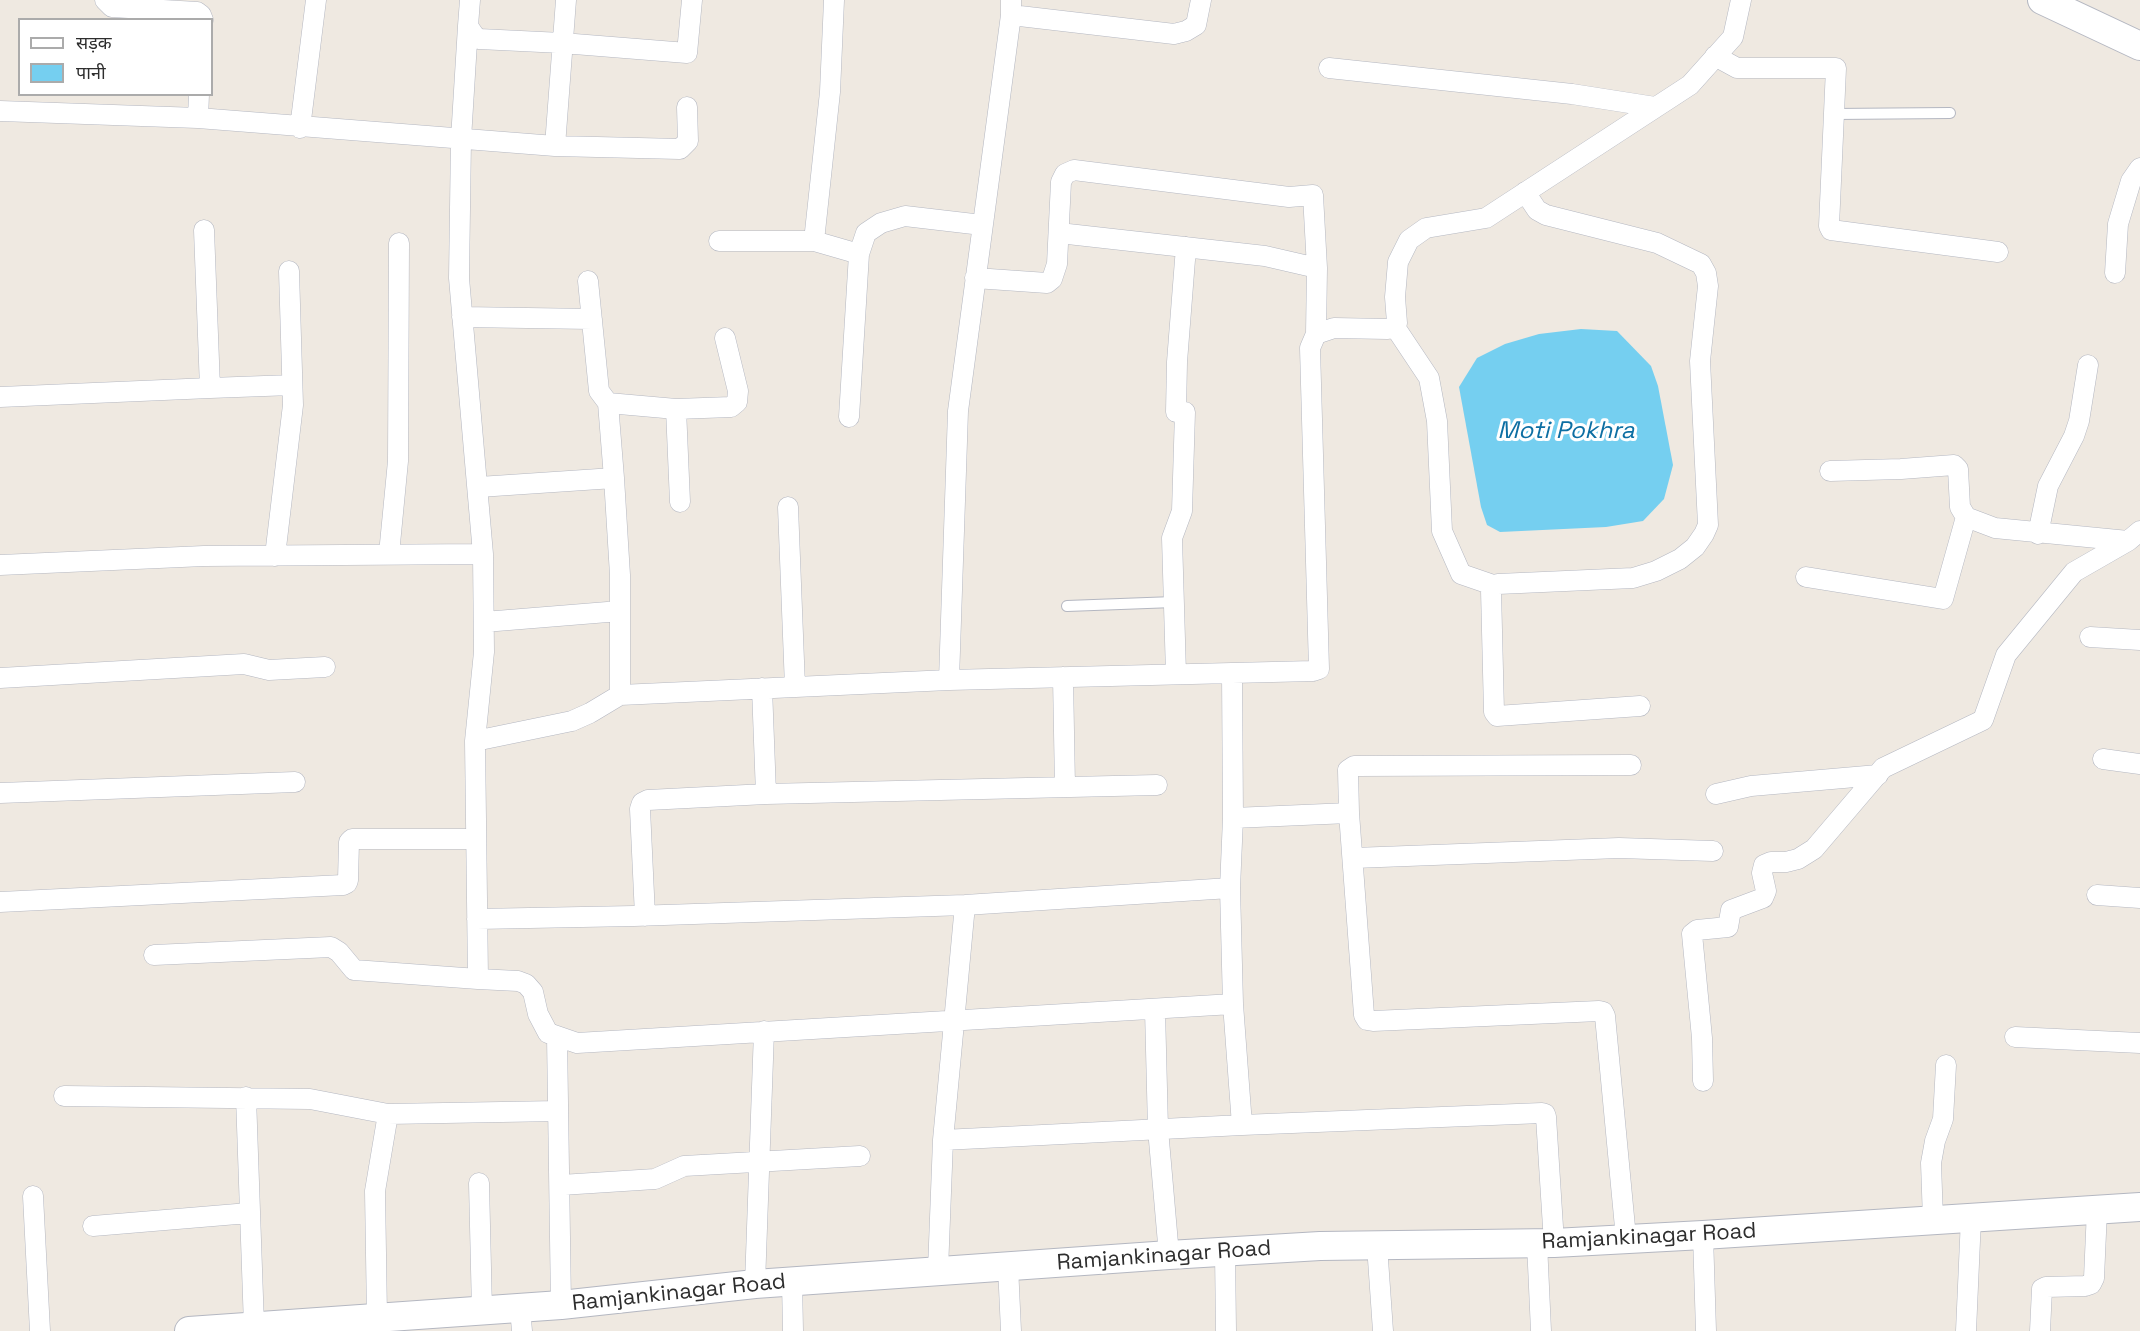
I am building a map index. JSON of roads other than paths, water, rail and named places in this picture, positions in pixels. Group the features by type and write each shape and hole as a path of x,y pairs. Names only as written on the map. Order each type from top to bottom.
{"street":[{"path":"105,0 112,7 196,12 202,18"},
{"path":"300,128 316,0"},
{"path":"470,0 461,139 459,278 483,554 484,652 475,741 478,979"},
{"path":"555,146 566,0"},
{"path":"468,26 474,35 483,39 687,53 692,0"},
{"path":"814,241 830,92 834,0"},
{"path":"949,680 958,411 1011,7 1174,33 1186,31 1196,25 1201,0"},
{"path":"1395,327 1397,323 1395,297 1398,262 1409,240 1426,228 1486,218 1690,85 1733,37 1741,0"},
{"path":"2042,0 2140,46"},
{"path":"1715,56 1737,68 1834,67 1837,70 1829,226 1831,230 1998,252"},
{"path":"1329,68 1572,94 1655,107"},
{"path":"198,118 199,96"},
{"path":"0,111 198,118 300,128 555,146 680,148 687,141 687,107"},
{"path":"2115,273 2118,224 2131,181 2140,168"},
{"path":"475,741 572,721 620,695 949,680 1319,669 1310,348 1316,334 1317,268 1313,195 1289,197 1074,170 1065,174 1061,182 1057,264 1052,279 1049,282 975,278"},
{"path":"1395,327 1429,378 1437,420 1442,531 1461,574 1493,585 1633,578 1656,571 1680,559 1695,547 1708,525 1700,361 1708,286 1706,273 1701,264 1657,243 1546,215 1538,210 1525,192"},
{"path":"849,417 859,254 866,233 881,223 905,216 982,225"},
{"path":"204,230 210,388"},
{"path":"1059,233 1265,256 1317,268"},
{"path":"719,241 814,241 859,254"},
{"path":"389,554 398,461 399,243"},
{"path":"1176,674 1172,538 1182,511 1177,362 1186,247"},
{"path":"275,556 293,405 289,271"},
{"path":"588,281 599,391 608,403 614,478 620,575 620,695"},
{"path":"462,316 592,319"},
{"path":"1316,334 1334,328 1389,329 1395,327"},
{"path":"608,403 676,409 731,407 736,402 738,391 725,338"},
{"path":"2038,534 2048,486 2070,445 2079,421 2088,365"},
{"path":"0,397 292,385"},
{"path":"676,409 680,502"},
{"path":"1806,577 1943,599 1965,517 1960,507 1958,469 1954,465 1830,471"},
{"path":"478,487 614,478"},
{"path":"788,507 795,687"},
{"path":"1965,517 1995,528 2038,534 2134,536"},
{"path":"1703,1081 1702,1038 1692,934 1697,930 1728,927 1731,910 1763,898 1766,891 1762,873 1764,865 1798,859 1814,849 1882,768 1983,720 2006,655 2074,572 2134,536"},
{"path":"0,565 204,556 483,554"},
{"path":"1493,585 1491,590 1494,712 1497,716 1640,706"},
{"path":"484,622 620,611"},
{"path":"2090,637 2140,640"},
{"path":"0,678 244,664 268,670 325,667"},
{"path":"1232,673 1233,818 1230,888 1233,1004 1242,1125"},
{"path":"1063,677 1065,787"},
{"path":"762,688 766,794"},
{"path":"2103,759 2140,764"},
{"path":"1626,1238 1603,1012 1367,1020 1364,1015 1349,813 1348,770 1354,766 1631,765"},
{"path":"1716,794 1751,786 1878,775"},
{"path":"0,794 295,782"},
{"path":"645,916 640,809 642,803 648,800 766,794 1157,785"},
{"path":"1233,818 1349,813"},
{"path":"0,902 343,885 347,884 348,880 349,842 352,839 476,839"},
{"path":"1354,858 1619,848 1713,851"},
{"path":"477,919 645,916 965,905 1230,888"},
{"path":"2097,895 2140,898"},
{"path":"938,1270 943,1140 956,1021 965,905"},
{"path":"154,955 331,947 339,952 354,970 518,981 526,984 533,992 538,1014 548,1033 577,1043 1233,1004"},
{"path":"1155,1010 1158,1129 1169,1255"},
{"path":"755,1284 764,1031"},
{"path":"557,1036 561,1305"},
{"path":"2015,1037 2140,1043"},
{"path":"1933,1220 1931,1163 1935,1141 1943,1119 1946,1065"},
{"path":"64,1096 310,1099 388,1114 558,1111"},
{"path":"246,1097 255,1326"},
{"path":"377,1317 375,1191 388,1114"},
{"path":"943,1140 1242,1125 1545,1114 1545,1243 1541,1331"},
{"path":"561,1185 655,1179 684,1166 860,1156"},
{"path":"478,1183 482,1311"},
{"path":"33,1196 40,1331"},
{"name":"Ramjankinagar Road","path":"189,1331 482,1311 521,1320 561,1305 755,1284 1169,1255 1320,1246 1545,1243 2140,1207"},
{"path":"2040,1331 2042,1289 2085,1286 2091,1284 2094,1278 2097,1210"},
{"path":"93,1226 249,1213"},
{"path":"1966,1331 1971,1218"},
{"path":"1703,1235 1706,1331"},
{"path":"1377,1245 1383,1331"},
{"path":"1225,1252 1226,1331"},
{"path":"1008,1266 1011,1331"},
{"path":"792,1281 793,1331"}],"lane":[{"path":"1834,114 1950,113"},
{"path":"1067,606 1174,602"}],"water":[{"name":"Moti Pokhra","path":"1581,329 1617,331 1651,366 1658,386 1673,465 1664,499 1643,521 1606,527 1500,532 1487,525 1481,507 1459,387 1477,358 1505,344 1539,334"}]}
